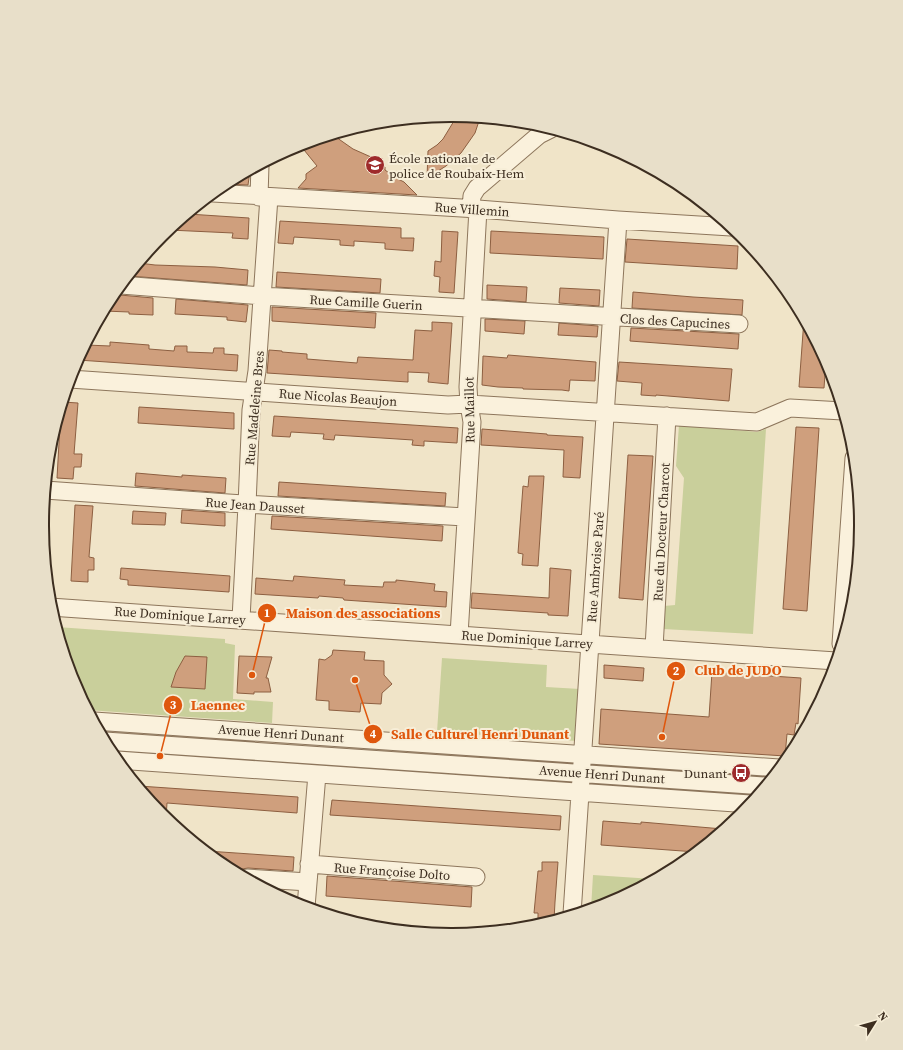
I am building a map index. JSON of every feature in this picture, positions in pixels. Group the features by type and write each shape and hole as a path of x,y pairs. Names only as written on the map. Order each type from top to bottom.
{"street":[{"name":"Rue Maillot","path":"459,635 472,422 468,388 473,308 475,209 472,196 477,188 543,133"},
{"name":"Rue Madeleine Bres","path":"241,619 251,410 257,371 262,296 264,197 261,170"},
{"name":"Rue Villemin","path":"223,194 475,209 722,226"},
{"name":"Rue Ambroise Paré","path":"572,909 618,220"},
{"name":"Rue Camille Guerin","path":"128,286 262,296 612,317"},
{"name":"Clos des Capucines","path":"612,317 739,324"},
{"name":"Rue Nicolas Beaujon","path":"77,379 448,405 469,404 605,413"},
{"path":"605,413 757,422 790,408 837,411"},
{"name":"Rue du Docteur Charcot","path":"654,648 667,416"},
{"path":"843,617 852,486"},
{"name":"Rue Jean Dausset","path":"51,490 247,505 465,517"},
{"name":"Rue Dominique Larrey","path":"58,607 830,661"},
{"name":"Avenue Henri Dunant","path":"101,721 773,768"},
{"name":"Avenue Henri Dunant","path":"112,741 758,785"},
{"name":"Avenue Henri Dunant","path":"125,761 742,803"},
{"path":"307,900 317,774"},
{"name":"Rue Françoise Dolto","path":"309,864 476,877"},
{"path":"259,879 308,882"}],"green space":[{"path":"679,425 757,432 766,429 753,634 663,629 664,606 675,605 684,478 676,466"},
{"path":"63,627 225,639 225,643 235,645 233,699 273,702 272,723 95,710 70,654"},
{"path":"442,658 547,665 546,687 580,689 577,741 437,732"},
{"path":"593,875 645,878 606,897 591,902"}],"building":[{"path":"453,122 478,123 475,133 461,153 446,166 427,178 428,151 443,139"},
{"path":"338,139 353,149 371,157 369,165 385,167 385,170 404,182 417,195 298,188 306,179 306,174 317,166 304,150"},
{"path":"249,176 248,185 237,185"},
{"path":"195,214 249,218 248,239 232,238 233,233 177,230"},
{"path":"280,221 401,228 401,238 414,238 413,251 385,249 385,243 354,241 354,246 340,245 340,240 294,237 293,244 278,243"},
{"path":"442,231 458,232 454,293 439,292 440,277 434,276 435,261 441,262"},
{"path":"491,231 604,237 603,259 490,253"},
{"path":"627,239 738,246 737,269 625,262"},
{"path":"146,264 215,267 248,270 247,285 135,276"},
{"path":"277,272 381,279 380,293 276,287"},
{"path":"487,285 527,287 526,302 487,299"},
{"path":"560,288 600,290 599,306 559,303"},
{"path":"633,292 743,300 742,315 632,308"},
{"path":"121,295 153,298 153,315 129,314 129,312 111,311"},
{"path":"176,299 248,305 246,322 227,320 227,317 175,314"},
{"path":"272,307 376,313 375,328 272,321"},
{"path":"485,319 525,321 524,334 485,331"},
{"path":"432,322 452,323 448,384 428,382 429,373 408,372 408,382 267,373 269,350 307,354 307,359 357,363 358,357 413,360 415,330 432,331"},
{"path":"559,323 598,326 597,337 558,335"},
{"path":"631,328 739,334 738,349 630,341"},
{"path":"803,330 825,376 824,388 799,387"},
{"path":"110,342 149,345 149,349 174,351 175,346 187,346 187,352 213,353 214,348 224,348 224,354 238,355 237,371 85,360 92,345 110,346"},
{"path":"508,355 596,362 595,381 570,380 569,391 482,385 483,356 507,358"},
{"path":"619,362 732,369 729,401 641,395 642,383 617,381"},
{"path":"68,402 78,403 74,454 82,454 81,467 74,467 73,479 57,478 59,436"},
{"path":"139,407 234,413 234,429 138,423"},
{"path":"274,416 458,428 457,443 424,441 424,446 412,445 413,440 335,435 334,440 323,439 324,434 291,432 290,437 272,436"},
{"path":"796,427 819,428 807,611 783,609"},
{"path":"482,429 583,437 580,478 563,477 564,450 481,445"},
{"path":"628,455 653,456 643,600 619,598"},
{"path":"136,473 182,477 182,475 226,478 225,493 135,486"},
{"path":"529,476 544,476 538,566 522,565 523,554 518,553 523,486 528,487"},
{"path":"279,482 446,493 445,506 278,496"},
{"path":"75,505 93,506 89,557 94,558 94,570 88,570 88,582 71,581"},
{"path":"182,510 225,513 225,526 181,523"},
{"path":"133,511 166,513 165,525 132,524"},
{"path":"272,516 443,526 442,541 271,529"},
{"path":"121,568 230,576 229,592 128,585 128,580 120,579"},
{"path":"550,568 571,570 568,616 548,615 548,613 471,608 472,593 549,598"},
{"path":"294,576 345,580 344,585 383,587 384,582 396,582 396,580 435,584 434,591 447,592 446,607 344,600 343,598 319,596 318,598 255,594 256,578 293,581"},
{"path":"333,650 365,652 364,660 384,661 384,675 392,684 382,693 381,704 361,703 360,712 329,710 329,701 316,700 319,659 325,660 332,655"},
{"path":"185,656 207,657 205,689 171,687 176,672"},
{"path":"239,656 272,657 266,678 268,678 271,692 254,692 254,694 237,693"},
{"path":"604,665 644,668 643,681 604,678"},
{"path":"712,672 801,678 798,724 796,723 794,735 787,734 786,750 781,756 599,744 601,709 709,717"},
{"path":"146,786 298,797 297,813 167,803 167,810"},
{"path":"332,800 561,816 560,830 330,815"},
{"path":"603,821 641,824 641,822 716,828 687,851 601,845"},
{"path":"217,852 294,857 293,871 248,868 242,869"},
{"path":"542,862 558,862 554,914 538,918 538,913 534,913 538,871 542,871"},
{"path":"327,876 472,887 471,907 326,896"}],"place":[{"name":"École nationale de police de Roubaix-Hem","path":"375,165"},
{"name":"Maison des associations","path":"252,675"},
{"name":"Salle Culturel Henri Dunant","path":"355,680"},
{"name":"Club de JUDO","path":"662,737"},
{"name":"Laennec","path":"160,756"},
{"name":"Dunant","path":"741,773"}]}
